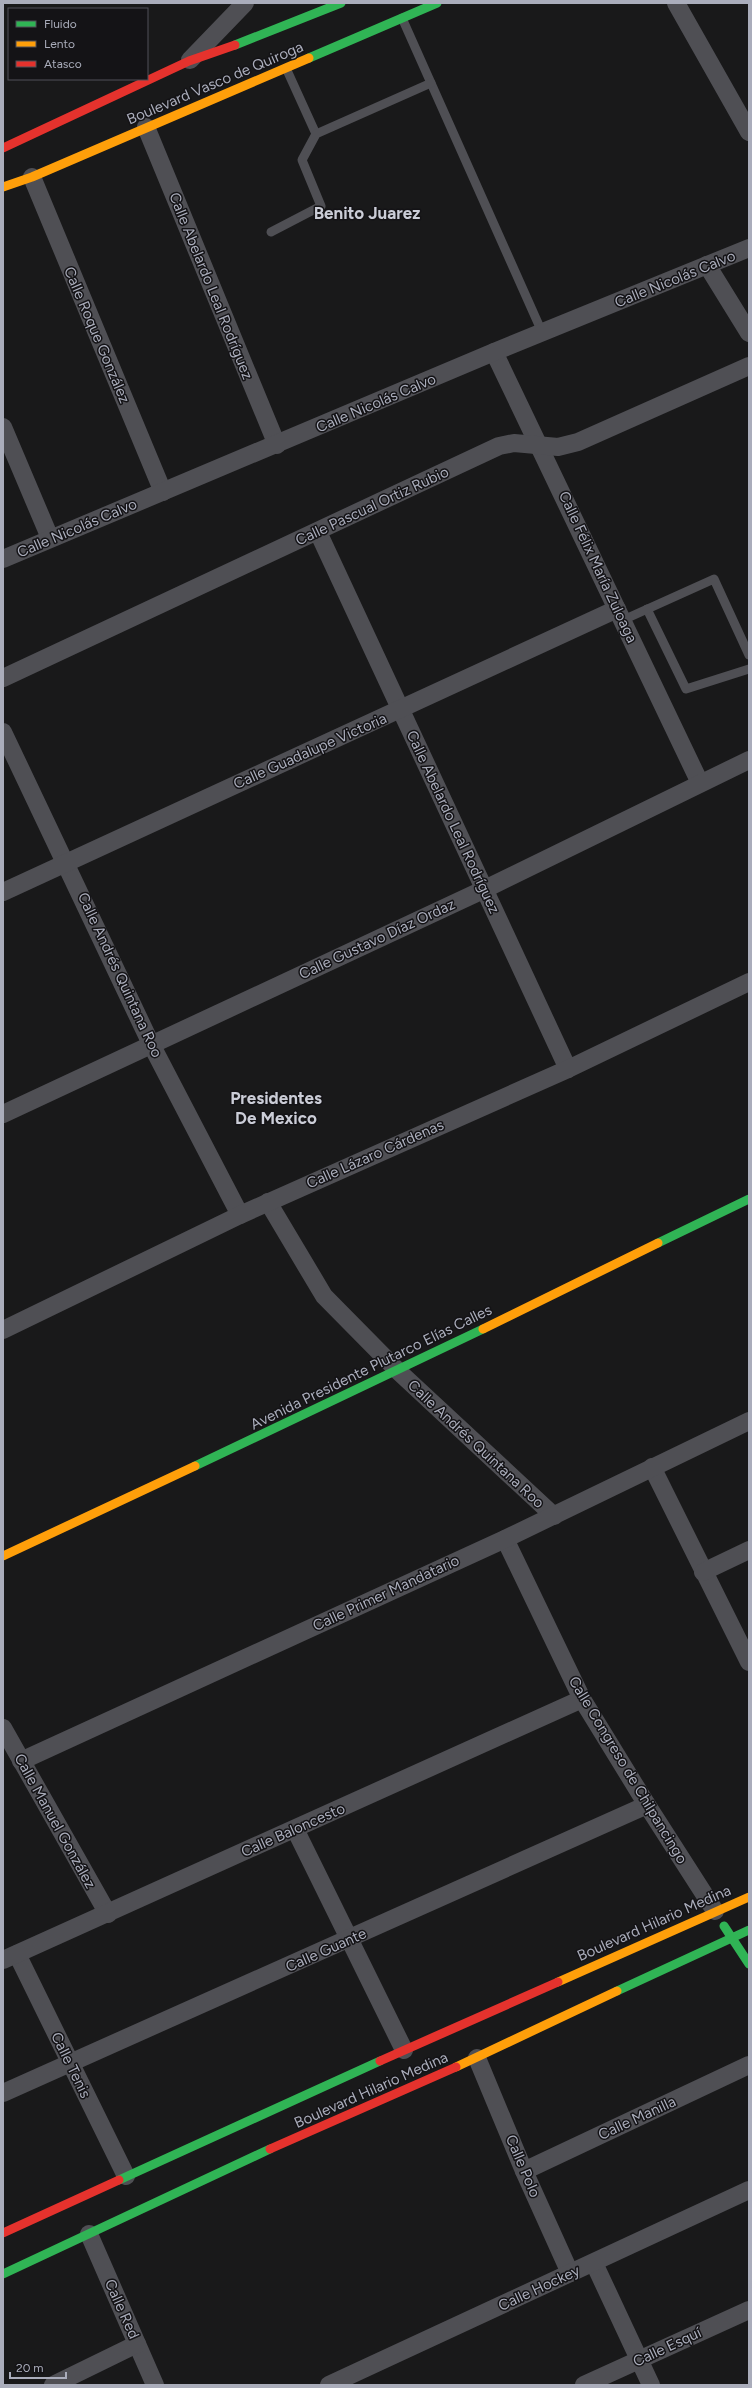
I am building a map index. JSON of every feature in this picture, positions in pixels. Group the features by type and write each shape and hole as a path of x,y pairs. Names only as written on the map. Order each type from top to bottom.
{"street":[{"path":"189,61 245,3"},
{"name":"Boulevard Vasco de Quiroga","path":"3,148 189,61 271,32 341,3"},
{"name":"Boulevard Vasco de Quiroga","path":"3,187 32,177 437,3"},
{"path":"676,3 749,132"},
{"name":"Calle Abelardo Leal Rodríguez","path":"146,127 276,445"},
{"name":"Calle Roque González","path":"32,177 163,492"},
{"name":"Calle Nicolás Calvo","path":"3,559 494,352 749,248"},
{"path":"707,265 749,333"},
{"name":"Calle Félix María Zuloaga","path":"494,352 700,782"},
{"name":"Calle Pascual Ortiz Rubio","path":"3,678 318,532 499,446 514,443 558,447 578,442 749,366"},
{"path":"3,427 50,538"},
{"name":"Calle Abelardo Leal Rodríguez","path":"318,532 568,1069"},
{"name":"Calle Guadalupe Victoria","path":"3,892 401,710 620,614"},
{"name":"Calle Andrés Quintana Roo","path":"3,732 152,1044 240,1215"},
{"name":"Calle Gustavo Díaz Ordaz","path":"3,1114 485,889 700,782 749,760"},
{"name":"Calle Lázaro Cárdenas","path":"3,1330 240,1215 568,1069 749,982"},
{"name":"Avenida Presidente Plutarco Elías Calles","path":"3,1556 398,1371 749,1199"},
{"name":"Calle Andrés Quintana Roo","path":"268,1202 324,1296 398,1371 554,1516"},
{"name":"Calle Primer Mandatario","path":"21,1761 505,1539 749,1421"},
{"path":"652,1467 749,1662"},
{"name":"Calle Congreso de Chilpancingo","path":"505,1539 582,1699 647,1805 715,1910"},
{"path":"703,1572 749,1550"},
{"name":"Calle Baloncesto","path":"10,1957 582,1699"},
{"name":"Calle Manuel González","path":"3,1728 108,1914"},
{"name":"Calle Guante","path":"3,2093 349,1940 647,1805"},
{"path":"295,1829 404,2050"},
{"name":"Boulevard Hilario Medina","path":"3,2233 404,2050 715,1910 749,1897"},
{"path":"715,1910 730,1937 749,1964"},
{"name":"Boulevard Hilario Medina","path":"3,2274 234,2165 477,2058 730,1937 749,1930"},
{"name":"Calle Tenis","path":"10,1957 70,2063 126,2176"},
{"name":"Calle Polo","path":"477,2058 524,2171 570,2273"},
{"name":"Calle Manilla","path":"524,2171 749,2065"},
{"name":"Calle Hockey","path":"329,2385 749,2190"},
{"name":"Calle Red","path":"89,2234 155,2385"},
{"path":"594,2263 651,2385"},
{"name":"Calle Esquí","path":"584,2385 749,2310"},
{"path":"53,2385 137,2344"}],"lane":[{"path":"402,18 542,332"},
{"path":"286,67 316,134"},
{"path":"271,232 322,206 302,160 316,134 431,83"},
{"path":"620,614 647,609 714,580 749,656"},
{"path":"647,609 686,690 749,669"}],"traffic: fast":[{"path":"235,45 341,3"},
{"path":"309,58 437,3"},
{"path":"658,1243 749,1199"},
{"path":"195,1466 483,1329"},
{"path":"724,1926 749,1964"},
{"path":"617,1991 749,1930"},
{"path":"119,2180 380,2061"},
{"path":"3,2274 270,2149"}],"traffic: slow":[{"path":"3,187 32,177 309,58"},
{"path":"483,1329 658,1243"},
{"path":"3,1556 195,1466"},
{"path":"558,1982 749,1897"},
{"path":"456,2067 617,1991"}],"traffic: jam":[{"path":"3,148 189,61 235,45"},
{"path":"380,2061 558,1982"},
{"path":"270,2149 456,2067"},
{"path":"3,2233 119,2180"}],"district":[{"name":"Benito Juarez","path":"367,213"},
{"name":"Presidentes De Mexico","path":"276,1108"}]}
